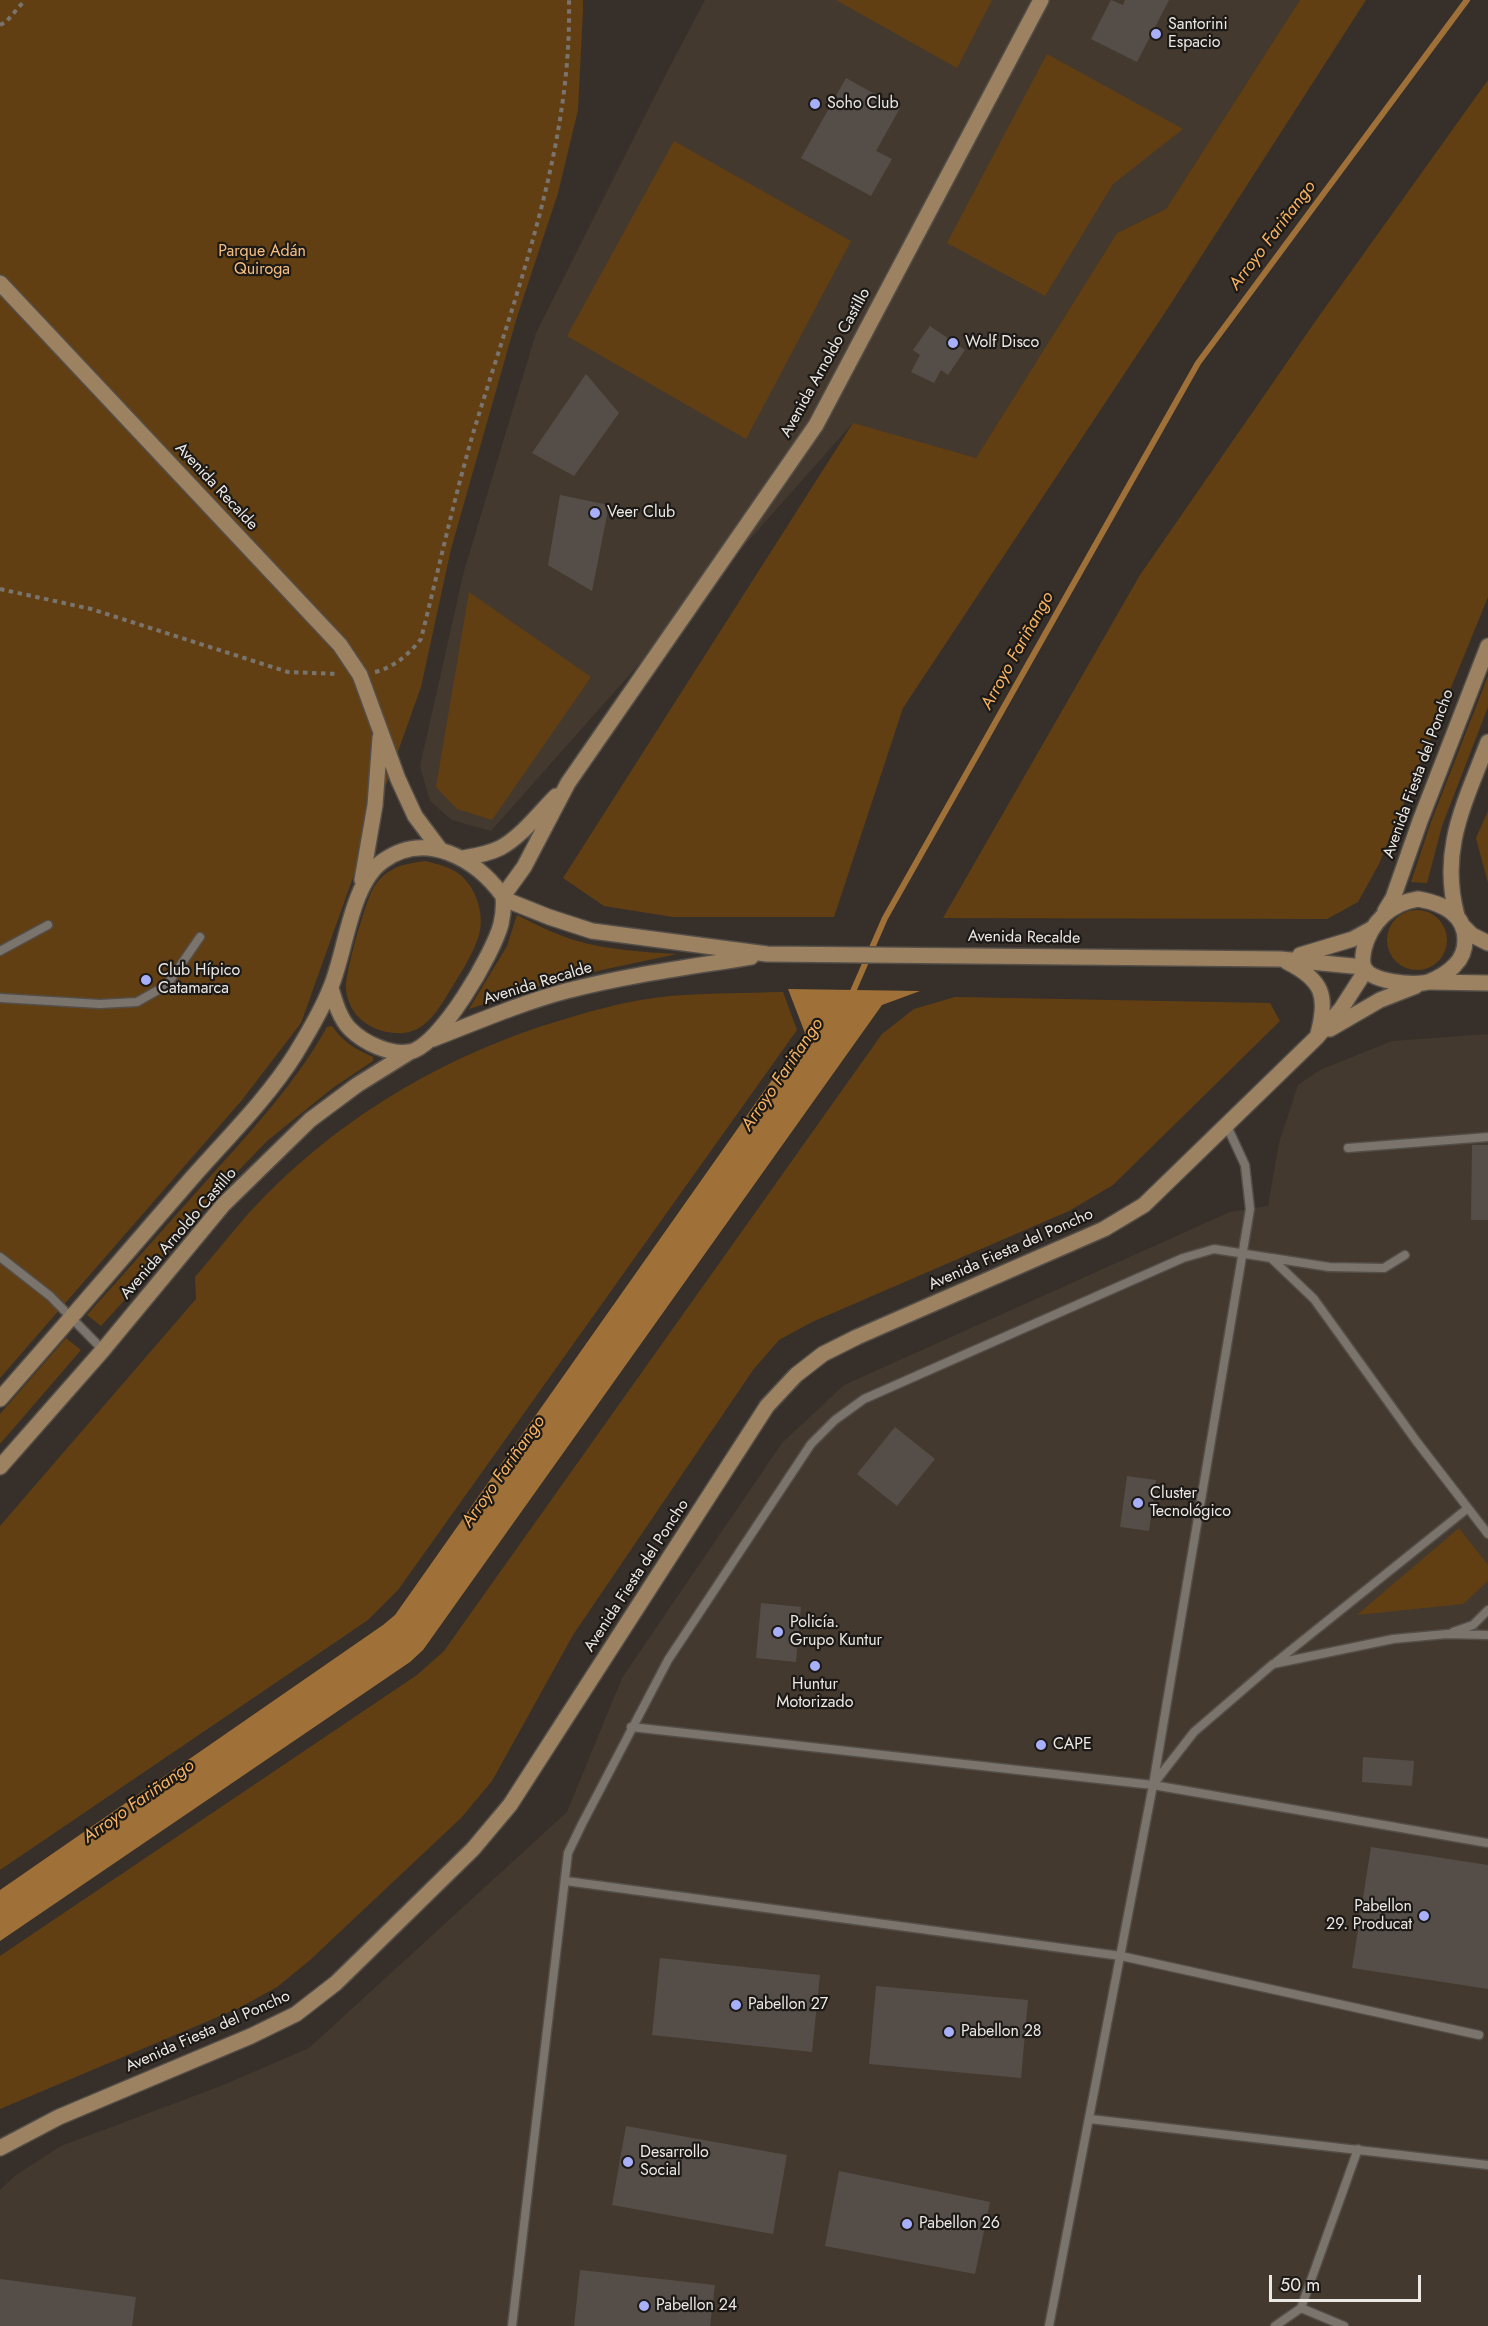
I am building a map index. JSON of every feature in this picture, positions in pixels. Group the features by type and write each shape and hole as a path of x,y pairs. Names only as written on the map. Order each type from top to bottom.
{"main road":[{"name":"Avenida Arnoldo Castillo","path":"504,898 524,867 568,783 816,425 1041,0"},
{"name":"Avenida Recalde","path":"0,283 340,645 360,675 398,779 415,816 439,848"},
{"name":"Avenida Fiesta del Poncho","path":"1384,915 1393,898 1424,810 1488,646"},
{"name":"Avenida Recalde","path":"361,887 375,805 380,732"},
{"path":"1426,982 1456,964 1463,953 1465,944 1451,895 1450,854 1456,829 1488,742"},
{"name":"Avenida Arnoldo Castillo","path":"463,858 502,848 568,783"},
{"path":"416,848 439,848 463,858 486,875 504,898 501,925 486,959 460,1002 430,1040 410,1052 386,1050 350,1029 338,1009 331,988 361,887 382,861 398,852 416,848"},
{"name":"Avenida Recalde","path":"504,898 549,917 592,931 767,954 1280,959 1338,963 1365,969"},
{"path":"1488,943 1472,935 1460,921 1432,901 1418,899 1397,905 1384,915 1373,928 1364,952 1365,969 1387,981 1488,983"},
{"name":"Avenida Recalde","path":"1280,959 1325,949 1353,939 1373,928"},
{"name":"Avenida Recalde","path":"430,1040 567,991 638,976 767,954"},
{"path":"1280,959 1307,972 1318,986 1324,1002 1317,1037"},
{"name":"Avenida Fiesta del Poncho","path":"0,2148 59,2117 251,2036 296,2014 336,1983 473,1849 510,1805 767,1406 796,1375 823,1354 857,1337 1104,1229 1144,1205 1317,1037 1341,1009 1365,969"},
{"name":"Avenida Fiesta del Poncho","path":"1317,1037 1380,1000 1426,982"},
{"name":"Avenida Arnoldo Castillo","path":"0,1399 290,1063 312,1027 331,988"},
{"name":"Avenida Arnoldo Castillo","path":"0,1467 104,1350 223,1205 310,1120 357,1085 410,1052"}],"lane":[{"path":"0,951 48,925"},
{"path":"0,998 100,1004 137,1002 167,985 200,937"},
{"path":"1049,2326 1152,1785 1250,1209 1245,1166 1226,1124"},
{"path":"1348,1148 1488,1137"},
{"path":"512,2326 568,1853 631,1727 668,1660 811,1444 835,1420 864,1399 1183,1258 1214,1249 1329,1267 1384,1268 1406,1255"},
{"path":"0,1257 50,1296 104,1350"},
{"path":"1271,1258 1314,1299 1417,1442 1488,1534"},
{"path":"1152,1785 1194,1732 1273,1664 1468,1508"},
{"path":"1447,1634 1473,1625 1488,1610"},
{"path":"1273,1664 1393,1639 1447,1634 1488,1635"},
{"path":"631,1727 1152,1785 1488,1843"},
{"path":"566,1881 1121,1956 1479,2035"},
{"path":"1090,2119 1488,2164"},
{"path":"1275,2326 1301,2308 1358,2150"},
{"path":"1301,2308 1344,2326"}],"path":[{"path":"0,25 6,22 25,0"},
{"path":"0,589 91,609 288,672 360,675 384,670 407,656 421,639 472,439 544,199 563,106 569,0"}],"shaded area":[{"path":"705,0 1300,0 1166,209 1117,233 976,458 852,424 491,831 452,820 430,801 420,766 464,571 536,333"},
{"name":"CAPE","path":"1488,1034 1488,2326 0,2326 0,2190 16,2175 61,2146 221,2086 309,2048 567,1812 622,1678 782,1443 844,1385 1230,1212 1268,1206 1279,1143 1298,1085 1320,1070 1392,1041"}],"green space":[{"name":"Parque Adán Quiroga","path":"0,0 583,0 583,10 578,110 558,193 517,317 451,549 421,687 301,1023 242,1100 0,1378"},
{"path":"836,0 992,0 957,68"},
{"path":"1300,0 1366,0 1168,308 903,708 834,917 673,917 604,906 563,878 853,423 976,458 1117,233 1166,209"},
{"path":"1047,54 1183,129 1113,184 1045,296 947,243"},
{"path":"1488,80 1488,597 1379,864 1358,902 1327,919 943,918 1140,575 1317,319"},
{"path":"674,141 851,241 746,439 567,336"},
{"path":"469,592 591,677 492,820 457,809 436,787"},
{"path":"1488,676 1488,707 1442,826 1427,883 1411,882 1431,822"},
{"path":"1488,811 1488,883 1476,838"},
{"path":"425,861 455,871 465,879 478,901 481,927 471,954 434,1015 417,1029 392,1033 367,1024 353,1010 346,991 352,953 370,894 377,883 385,874 398,867"},
{"path":"1417,910 1434,915 1442,923 1447,940 1442,957 1434,965 1417,970 1400,965 1392,957 1387,940 1392,923 1400,915"},
{"path":"517,915 574,940 625,950 677,954 564,978 469,1009 507,946"},
{"path":"783,992 797,1030 398,1590 368,1620 0,1870 0,1526 196,1299 195,1277 248,1214 279,1182 346,1126 421,1079 500,1041 573,1016 654,998"},
{"path":"955,997 1270,1003 1280,1021 1113,1185 1069,1211 812,1322 779,1340 753,1370 573,1635 492,1781 461,1818 309,1961 277,1987 239,2008 0,2109 0,1956 417,1675 444,1651 882,1034 914,1009"},
{"path":"332,1026 350,1044 373,1057 373,1061 334,1087 267,1141 210,1200 183,1235 101,1326 87,1315 257,1124 301,1068 327,1027"},
{"path":"66,1338 81,1350 0,1444 0,1414"},
{"path":"1459,1528 1488,1565 1488,1581 1463,1604 1357,1615"}],"water":[{"path":"788,989 920,991 882,1005 423,1650 410,1662 0,1941 0,1890 395,1615 805,1033"}],"building":[{"path":"1111,0 1123,5 1125,0 1169,0 1137,62 1091,39"},
{"path":"846,78 900,108 876,151 892,159 871,196 801,158"},
{"path":"930,326 965,350 948,375 941,370 934,383 911,372 920,355 913,350"},
{"path":"586,374 619,413 574,476 532,453"},
{"path":"560,495 609,505 592,591 548,565"},
{"path":"1472,1145 1488,1145 1488,1220 1471,1220"},
{"path":"895,1427 935,1459 897,1506 857,1474"},
{"name":"Cluster Tecnológico","path":"1127,1476 1156,1480 1149,1531 1120,1527"},
{"name":"Policía. Grupo Kuntur","path":"761,1603 801,1607 796,1662 756,1658"},
{"path":"1363,1757 1414,1761 1412,1786 1362,1782"},
{"name":"Pabellon 29. Producat","path":"1371,1847 1488,1865 1488,1989 1352,1968"},
{"name":"Pabellon 27","path":"660,1958 820,1975 812,2052 652,2035"},
{"name":"Pabellon 28","path":"876,1986 1028,2000 1021,2078 869,2064"},
{"path":"626,2126 787,2155 773,2234 612,2205"},
{"name":"Pabellon 26","path":"839,2171 990,2202 975,2274 825,2246"},
{"name":"Pabellon 24","path":"580,2270 715,2285 710,2326 574,2326"},
{"path":"0,2279 136,2297 132,2326 0,2326"}],"waterway":[{"name":"Arroyo Fariñango","path":"851,996 885,918 1198,363 1467,0"}],"place":[{"name":"Santorini Espacio","path":"1156,34"},
{"name":"Soho Club","path":"815,104"},
{"name":"Wolf Disco","path":"953,343"},
{"name":"Veer Club","path":"595,513"},
{"name":"Club Hípico Catamarca","path":"146,980"},
{"name":"Cluster Tecnológico","path":"1138,1503"},
{"name":"Policía. Grupo Kuntur","path":"778,1632"},
{"name":"Huntur Motorizado","path":"815,1666"},
{"name":"CAPE","path":"1041,1745"},
{"name":"Pabellon 29. Producat","path":"1424,1916"},
{"name":"Pabellon 27","path":"736,2005"},
{"name":"Pabellon 28","path":"949,2032"},
{"name":"Desarrollo Social","path":"628,2162"},
{"name":"Pabellon 26","path":"907,2224"},
{"name":"Pabellon 24","path":"644,2306"}]}
